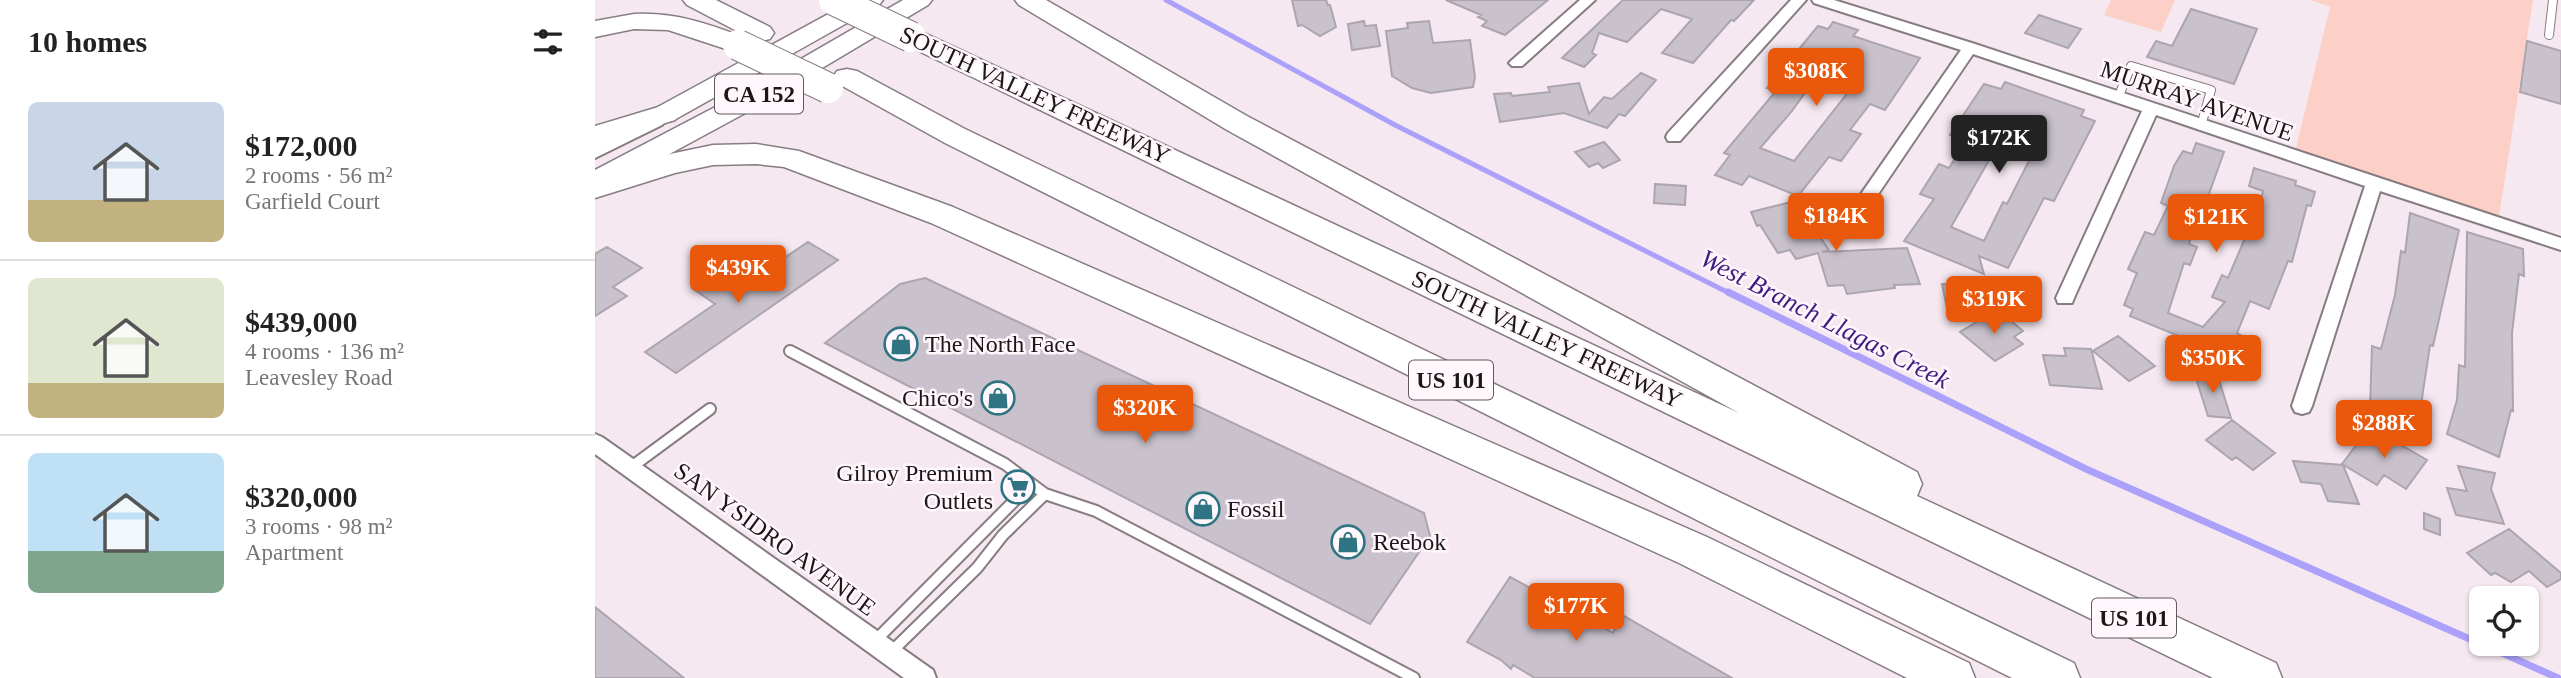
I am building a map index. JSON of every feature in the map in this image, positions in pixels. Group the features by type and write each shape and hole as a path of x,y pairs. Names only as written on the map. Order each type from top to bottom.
{"highway":[{"path":"696,0 750,39"},
{"name":"SOUTH VALLEY FREEWAY","path":"834,0 2260,678"},
{"path":"1028,0 1237,123 1918,492 2009,559"},
{"path":"595,29 637,21 671,21 750,39"},
{"name":"US 101","path":"750,39 955,136 2058,678"},
{"path":"595,136 665,114"},
{"path":"595,188 670,164 713,155 756,153 800,162 942,215 1681,545 1953,678"}],"main road":[{"path":"595,150 871,0"},
{"name":"CA 152","path":"595,182 716,118 921,0"}],"street":[{"path":"1517,63 1588,0"},
{"path":"1674,137 1799,0"},
{"name":"MURRAY AVENUE","path":"1819,0 1970,47 2374,185 2561,244"},
{"path":"1858,211 1970,47"},
{"path":"2065,298 2151,109"},
{"path":"2302,406 2374,185"},
{"name":"SAN YSIDRO AVENUE","path":"595,443 924,678"}],"lane":[{"path":"2549,35 2553,0"},
{"path":"2118,97 2131,66 2211,90 2201,126"},
{"path":"790,351 1005,464 1045,494 1096,511 1414,678"},
{"path":"630,468 710,409"},
{"path":"882,648 975,538 1031,484"},
{"path":"882,648 978,568 1003,536 1045,494"}],"shaded area":[{"path":"2111,0 2175,0 2161,32 2104,15"},
{"path":"2311,0 2533,0 2499,216 2296,148 2330,7"}],"building":[{"path":"1292,0 1326,0 1336,27 1320,36 1302,25 1298,26"},
{"path":"1446,0 1548,0 1505,35 1482,26 1487,21 1478,17 1481,15"},
{"path":"1623,0 1754,0 1734,21 1731,20 1693,63 1662,53 1692,19 1661,9 1627,42 1599,33 1592,53 1596,55 1584,67 1562,58"},
{"path":"2191,9 2257,29 2234,84 2147,57 2156,41 2172,46"},
{"path":"2039,15 2081,29 2068,48 2025,33"},
{"path":"1364,21 1365,26 1376,25 1380,46 1352,50 1348,24"},
{"path":"1429,21 1433,43 1470,40 1475,77 1473,87 1431,93 1412,88 1392,76 1386,31 1408,28 1407,23"},
{"path":"1833,22 1858,30 1853,36 1920,58 1885,110 1870,104 1850,130 1861,134 1841,161 1829,157 1798,196 1749,176 1742,185 1715,175 1730,155 1724,153 1776,91 1767,88 1818,26 1828,29","holes":["1825,65 1860,77 1794,161 1760,148 1792,111"]},
{"path":"2527,41 2561,51 2561,104 2520,92"},
{"path":"1641,73 1656,80 1625,116 1619,114 1607,128 1564,113 1500,122 1494,94 1511,93 1512,96 1550,92 1548,87 1579,83 1589,114 1604,97 1612,99"},
{"path":"2005,82 2084,110 2081,116 2095,121 2054,201 2044,198 2008,268 1979,256 1984,274 1904,241 1934,199 1920,194 1939,164 1949,168 1966,141 1950,135 1984,84 2001,89","holes":["1997,146 2031,157 2007,204 2003,202 1984,241 1951,227"]},
{"path":"1604,142 1620,160 1603,168 1598,163 1589,167 1575,152"},
{"path":"2196,143 2224,152 2201,216 2197,215 2189,244 2197,247 2190,265 2184,263 2168,313 2203,327 2225,302 2212,297 2222,275 2228,278 2251,224 2255,226 2263,191 2249,186 2254,168 2296,181 2295,185 2315,192 2311,206 2307,205 2292,262 2288,261 2269,309 2250,301 2237,333 2251,341 2228,368 2199,351 2203,346 2130,316 2133,309 2124,305 2137,273 2128,269 2145,232 2154,235 2168,206 2161,203 2174,166 2183,151 2192,154"},
{"path":"1655,184 1686,186 1685,205 1654,203"},
{"path":"1795,201 1829,250 1822,252 1907,248 1920,284 1894,285 1895,288 1847,294 1844,285 1828,286 1818,253 1796,259 1790,250 1778,253 1760,225 1757,226 1751,212"},
{"path":"2410,213 2459,230 2433,346 2430,345 2422,398 2424,425 2370,408 2372,346 2381,349 2395,295 2401,251 2405,253"},
{"path":"2467,232 2523,249 2524,276 2519,274 2512,333 2513,411 2511,410 2499,457 2447,434 2457,400 2459,365 2465,367"},
{"path":"808,242 838,260 676,373 645,352 715,304 692,288 720,269 744,285"},
{"path":"607,247 642,268 613,287 627,296 595,316 595,254"},
{"path":"925,278 1424,513 1430,536 1370,624 825,343 900,284"},
{"path":"1942,284 1986,286 1992,310 1947,308"},
{"path":"1992,313 1995,323 2005,316 2023,331 2014,337 2023,344 1995,361 1960,332"},
{"path":"2118,336 2155,366 2129,381 2093,351"},
{"path":"2064,348 2091,349 2102,389 2050,385 2043,355 2066,356"},
{"path":"2194,372 2217,374 2231,418 2208,416"},
{"path":"2232,420 2275,453 2253,470 2236,457 2232,460 2206,440"},
{"path":"2370,427 2427,460 2406,489 2384,475 2377,485 2342,464"},
{"path":"2293,461 2343,465 2359,504 2328,501 2321,484 2301,482"},
{"path":"2458,466 2495,473 2491,489 2504,524 2456,515 2447,488 2467,491"},
{"path":"2424,513 2440,519 2440,535 2424,529"},
{"path":"2509,529 2561,573 2561,579 2547,587 2529,571 2511,582 2495,573 2491,575 2467,553"},
{"path":"1510,577 1613,633 1622,615 1732,678 1535,678 1513,665 1511,669 1501,660 1467,642"},
{"path":"595,607 684,678 595,678"}],"waterway":[{"name":"West Branch Llagas Creek","path":"1166,0 1395,125 1731,294"},
{"name":"West Branch Llagas Creek","path":"1728,292 2086,469 2469,639"},
{"name":"West Branch Llagas Creek","path":"2509,656 2558,678"}],"place":[{"name":"The North Face","path":"901,344"},
{"name":"Chico's","path":"998,398"},
{"name":"Gilroy Premium Outlets","path":"1018,487"},
{"name":"Fossil","path":"1203,509"},
{"name":"Reebok","path":"1348,542"}]}
